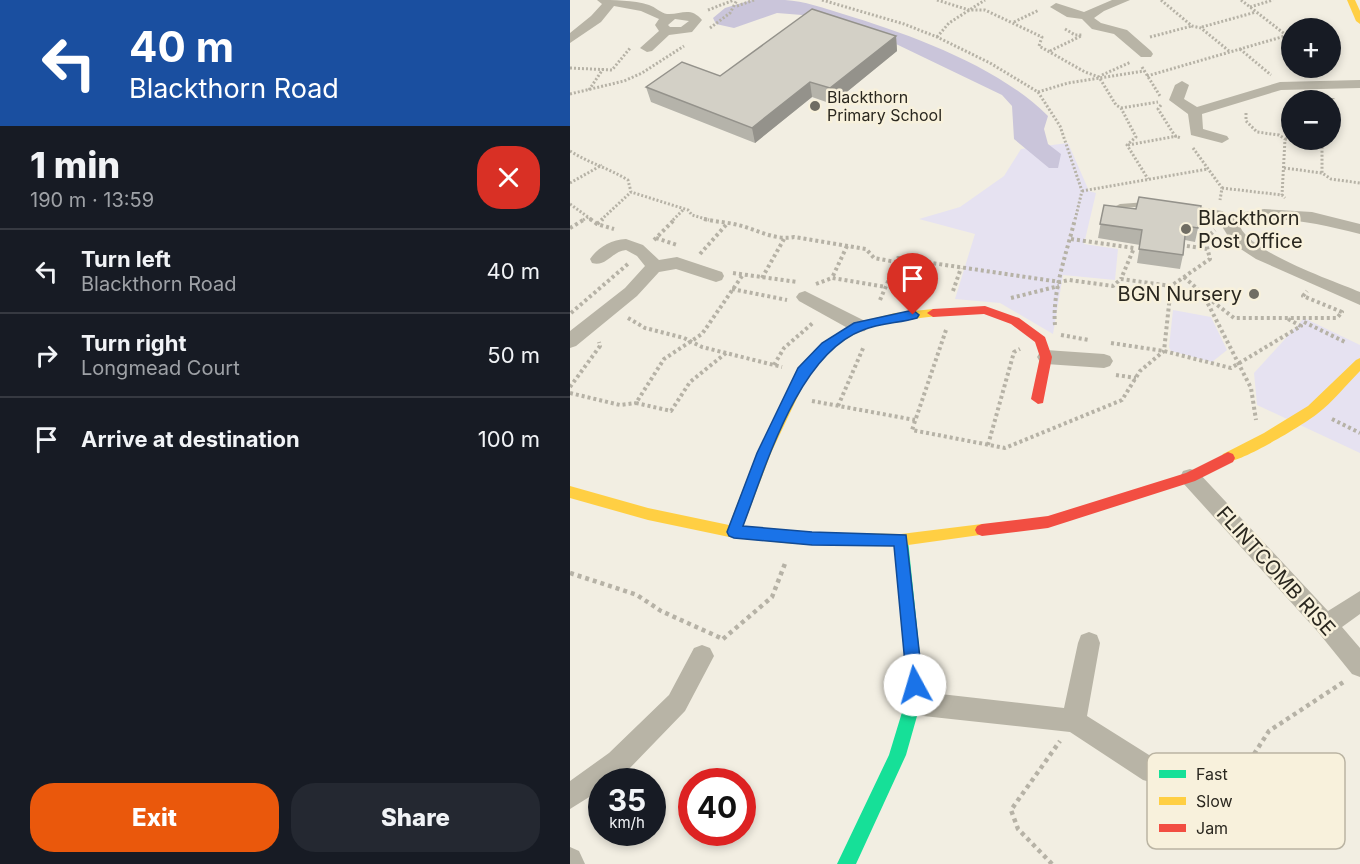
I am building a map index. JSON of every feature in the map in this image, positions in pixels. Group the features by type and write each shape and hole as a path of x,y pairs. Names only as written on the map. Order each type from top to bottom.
{"street":[{"path":"1051,10 1086,16 1100,8 1124,0"},
{"path":"1351,0 1360,21"},
{"path":"570,39 596,19 607,1 645,8 666,24"},
{"path":"647,48 677,14 689,15 696,20 693,27 707,30"},
{"path":"1086,16 1090,24 1119,31 1132,42 1144,60"},
{"path":"1182,85 1176,100 1195,112 1280,86 1360,84"},
{"path":"1195,112 1196,132 1221,139"},
{"path":"1357,298 1260,254 1240,241 1230,228 1225,216 1286,213 1324,219 1360,229"},
{"path":"598,259 616,246 630,245 650,258 654,267"},
{"path":"570,341 631,292 654,267 677,263 720,273"},
{"path":"805,297 859,326"},
{"path":"734,532 764,453 803,372 826,346 859,326 895,317 949,310 985,310 1015,321 1043,349 1104,361"},
{"path":"1038,399 1043,349"},
{"path":"572,495 734,532 794,538 901,540 1048,522 1190,477 1269,437 1312,410 1360,363"},
{"name":"FLINTCOMB RISE","path":"1190,477 1326,625 1355,672"},
{"path":"846,864 907,738 914,703 915,685 901,540"},
{"path":"1326,625 1360,601"},
{"path":"1074,721 1089,643"},
{"path":"570,796 618,762 677,703 702,656"},
{"path":"914,703 1074,721 1147,768"}],"lane":[{"path":"1120,206 1155,204"},
{"path":"1179,205 1225,216"}],"path":[{"path":"701,12 734,0"},
{"path":"736,6 754,0"},
{"path":"822,0 937,37 990,63 1038,92 1060,126 1082,191 1054,314 1056,334 1099,341"},
{"path":"937,0 969,10 985,9 1008,22 1014,22 1041,9 1051,10"},
{"path":"937,37 949,23 985,0"},
{"path":"1163,0 1192,26"},
{"path":"1241,0 1281,31"},
{"path":"1250,7 1273,0"},
{"path":"1201,28 1256,12"},
{"path":"1014,22 1042,37 1039,46 1085,72 1099,77 1137,137 1127,145"},
{"path":"1132,42 1192,26 1201,28 1229,51"},
{"path":"1049,51 1084,34 1075,35 1061,27"},
{"path":"1148,76 1281,36"},
{"path":"570,68 612,69 631,47 647,48 668,56"},
{"path":"1239,48 1275,78 1280,86"},
{"path":"1122,56 1132,61"},
{"path":"1099,77 1132,61 1144,60 1144,71 1163,101"},
{"path":"589,90 604,69"},
{"path":"1038,92 1068,82 1144,71"},
{"path":"1329,85 1330,90"},
{"path":"1237,100 1246,108 1245,122 1257,132 1281,137"},
{"path":"1120,108 1163,101"},
{"path":"1121,279 1170,286 1210,259 1205,239 1218,227 1225,216 1222,188 1188,140 1175,136 1158,109 1163,101"},
{"path":"1127,145 1196,132"},
{"path":"1127,145 1148,179"},
{"path":"1282,195 1285,150"},
{"path":"1322,150 1322,173"},
{"path":"570,152 591,164 603,165 628,180 631,192"},
{"path":"570,183 603,165"},
{"path":"1284,168 1322,173 1331,179 1360,183"},
{"path":"1082,191 1208,169"},
{"path":"597,224 631,192"},
{"path":"631,192 688,210 692,215 726,225 735,224 784,239 794,237 866,249 874,258 896,262 898,258 1060,284"},
{"path":"570,204 597,224 616,230"},
{"path":"570,228 588,217"},
{"path":"696,259 726,225"},
{"path":"644,239 656,238"},
{"path":"762,278 784,239"},
{"path":"1071,239 1134,248"},
{"path":"985,310 986,304 1069,280 1113,286 1121,279 1136,239"},
{"path":"1172,244 1207,249"},
{"path":"832,278 846,246"},
{"path":"961,268 949,303 949,321 912,430 1005,448 1122,400 1140,371 1164,351 1170,286"},
{"path":"720,273 820,284"},
{"path":"636,403 664,359 702,334 742,276"},
{"path":"1184,277 1234,318 1337,318 1342,312 1303,296 1307,291 1317,295"},
{"path":"732,289 787,300 796,304 820,284 832,278 886,287"},
{"path":"1203,294 1251,388 1257,428"},
{"path":"1336,303 1346,307 1357,298"},
{"path":"614,306 636,326 694,340 702,347 803,372"},
{"path":"774,364 784,348 827,309"},
{"path":"1286,318 1345,342"},
{"path":"1110,343 1164,351 1231,368 1303,324 1308,318"},
{"path":"571,384 600,346 593,323"},
{"path":"988,445 1014,352 1043,349"},
{"path":"570,393 620,405 636,403 671,411 690,381 726,353"},
{"path":"789,397 915,420"},
{"path":"702,656 772,597 794,538"},
{"path":"570,573 637,595 661,611 723,639"},
{"path":"1255,753 1269,731 1355,672"},
{"path":"1052,864 1018,830 1011,810 1074,721"}],"shaded area":[{"path":"752,0 785,0 821,7 896,31 979,67 1028,98 1048,116 1044,129 1048,144 1061,154 1058,168 1049,168 1014,139 1012,106 1002,95 896,44 802,15 777,13 734,28 716,24 713,18 725,8"},
{"path":"1068,143 1089,191 1096,193 1084,244 1118,249 1115,280 1063,275 1053,334 1000,303 955,299 975,234 919,219 960,207 1004,176 1021,149"},
{"path":"1173,310 1211,317 1227,350 1212,362 1171,351 1169,347"},
{"path":"1304,318 1360,345 1360,453 1257,405 1254,373"}],"building":[{"path":"812,9 896,36 830,88 810,82 752,128 646,87 682,62 720,76"},
{"path":"1139,197 1201,206 1198,228 1186,226 1183,255 1139,249 1142,230 1100,224 1104,205 1136,209"}],"traffic: fast":[{"path":"846,864 888,777 905,733 911,709 915,685 901,540"}],"traffic: slow":[{"path":"1351,0 1360,21"},
{"path":"734,532 764,453 803,372 826,346 859,326 895,317 933,313"},
{"path":"1228,458 1269,437 1313,410 1360,363"},
{"path":"570,492 648,514 734,532 794,538 901,540 982,530"}],"traffic: jam":[{"path":"933,313 985,310 1015,321 1041,340 1046,357 1038,399"},
{"path":"982,530 1048,522 1190,477 1228,458"}],"place":[{"name":"Blackthorn Primary School","path":"815,106"},
{"name":"Blackthorn Post Office","path":"1186,229"},
{"name":"BGN Nursery","path":"1254,294"}],"route":[{"path":"913,315 859,326 826,346 803,372 764,453 734,532 812,539 901,540 915,685"}]}
